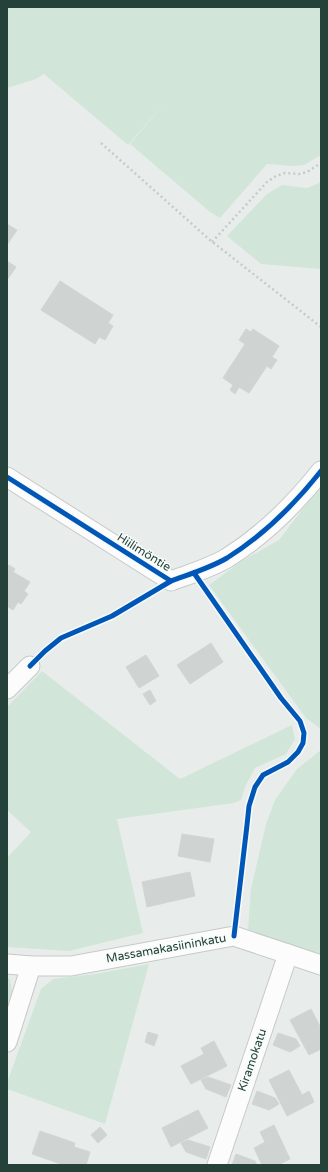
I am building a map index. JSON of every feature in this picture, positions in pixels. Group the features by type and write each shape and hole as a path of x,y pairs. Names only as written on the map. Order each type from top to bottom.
{"street":[{"name":"Hiilimöntie","path":"7,477 171,581 228,558 253,540 282,516 298,500 321,471"},
{"path":"7,689 30,666"},
{"name":"Massamakasiininkatu","path":"7,964 31,966 70,966 234,936 321,966"},
{"name":"Kiramokatu","path":"217,1165 288,954"},
{"path":"7,1042 31,966"}],"path":[{"path":"101,143 212,242 321,327"},
{"path":"212,242 267,182 280,174 299,174 307,172 321,163"}],"green space":[{"path":"7,7 321,7 321,155 304,165 293,166 267,164 220,218 210,212 130,144 168,99 128,145 44,74 36,79 7,88"},
{"path":"321,182 321,269 261,264 227,236 267,194 282,185 307,188"},
{"path":"321,485 321,729 306,718 209,585 242,561 279,540"},
{"path":"42,671 180,779 292,725 295,739 286,754 255,768 245,787 241,800 234,803 117,819 143,933 69,951 7,947 7,858 31,832 7,810 7,707"},
{"path":"321,750 321,954 248,931 251,889 266,824 275,800 297,769"},
{"path":"149,964 105,1124 7,1089 7,1083 41,989 53,979 95,974"},
{"path":"7,978 10,979 12,991 7,1006"}],"building":[{"path":"7,224 17,230 7,245"},
{"path":"7,261 16,267 7,280"},
{"path":"60,281 113,315 108,323 113,326 105,340 99,337 95,344 41,310"},
{"path":"246,329 251,332 253,329 279,346 272,357 277,360 271,369 267,366 249,393 239,387 235,394 230,390 233,385 223,378 245,344 239,340"},
{"path":"9,565 15,569 13,572 30,582 24,591 28,594 21,604 18,602 13,610 7,606 7,568"},
{"path":"211,643 223,662 190,684 177,665"},
{"path":"146,655 159,676 139,688 126,667"},
{"path":"150,690 156,701 150,705 143,694"},
{"path":"182,834 214,839 210,862 178,856"},
{"path":"190,872 195,896 147,907 142,882"},
{"path":"311,1009 321,1028 321,1049 309,1055 290,1020"},
{"path":"148,1032 158,1035 154,1046 145,1042"},
{"path":"278,1033 296,1039 300,1046 290,1052 273,1045"},
{"path":"214,1041 227,1066 191,1084 181,1066 204,1054 201,1048"},
{"path":"289,1070 302,1095 309,1091 314,1102 287,1116 269,1080"},
{"path":"208,1077 231,1085 226,1097 206,1089 201,1080"},
{"path":"257,1091 275,1098 279,1104 269,1110 252,1104"},
{"path":"198,1110 208,1128 171,1147 162,1128"},
{"path":"274,1125 290,1159 278,1165 262,1165 254,1148 265,1142 260,1132"},
{"path":"100,1127 107,1135 98,1143 91,1135"},
{"path":"40,1131 75,1143 74,1147 90,1152 86,1165 74,1165 68,1163 67,1165 64,1165 32,1154"},
{"path":"188,1140 210,1147 206,1159 186,1152 181,1143"},
{"path":"236,1154 255,1161 257,1165 232,1165"}],"cycle path":[{"path":"7,477 171,581 214,565 241,549 278,519 321,471"},
{"path":"194,573 281,698 300,721 304,733 303,743 298,752 288,762 263,775 255,787 249,806 234,936"},
{"path":"30,666 61,638 112,616 171,581"}]}
